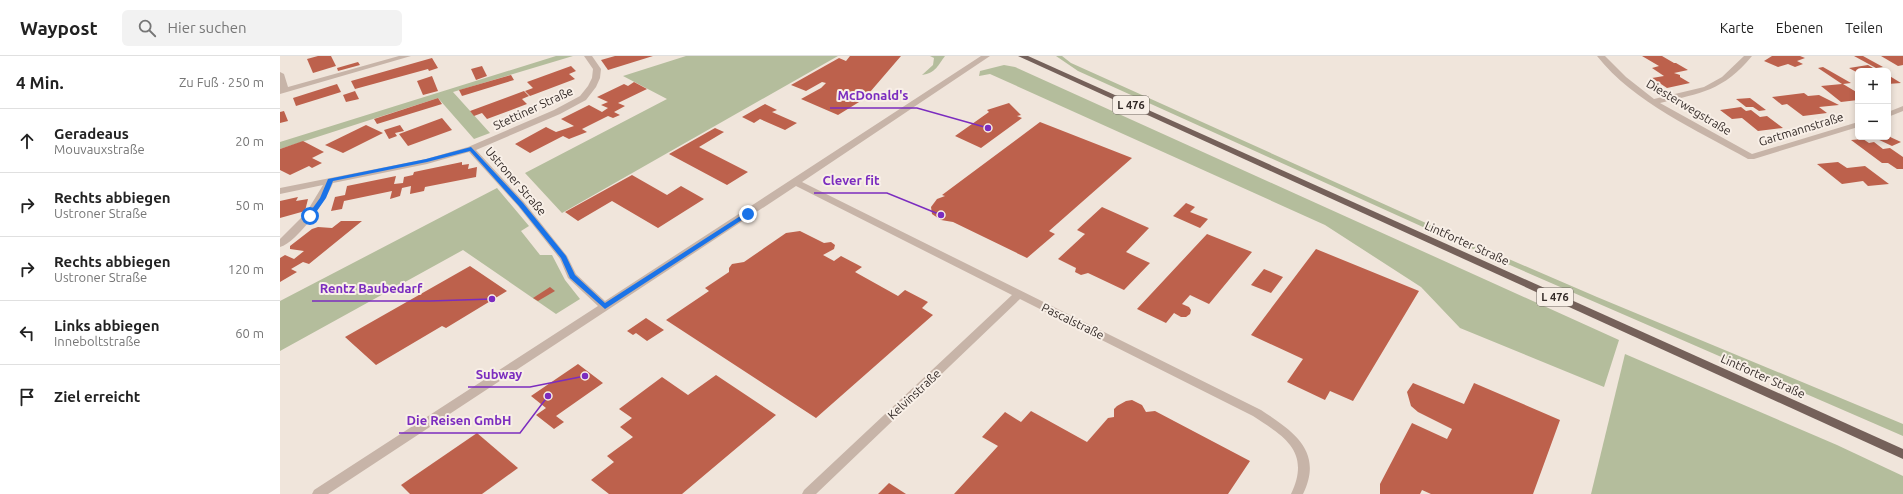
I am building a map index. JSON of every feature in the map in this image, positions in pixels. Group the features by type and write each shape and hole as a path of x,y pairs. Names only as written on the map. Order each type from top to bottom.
{"main road":[{"name":"Lintforter Straße","path":"1022,56 1903,454"},
{"path":"1043,56 1054,70"}],"street":[{"path":"280,74 283,91 407,56"},
{"name":"Stettiner Straße","path":"471,149 557,112 583,98 592,87 596,78 596,69 588,56"},
{"path":"318,494 986,56"},
{"name":"Diesterwegstraße","path":"1601,56 1623,79 1654,102 1751,157"},
{"path":"1654,102 1707,89 1725,79 1748,56"},
{"path":"1891,114 1903,108"},
{"name":"Gartmannstraße","path":"1751,157 1855,125"},
{"name":"Ustroner Straße","path":"280,191 427,161 471,149 521,204 564,258 572,276 605,307"},
{"path":"280,244 310,216 323,198 330,180"},
{"name":"Pascalstraße","path":"796,182 1257,412 1280,428 1300,449 1304,469 1301,488 1297,494"},
{"name":"Kelvinstraße","path":"808,494 1020,294"}],"green space":[{"path":"556,56 573,56 453,92 490,133 474,139 438,98 280,149 280,142"},
{"path":"686,56 838,56 562,213 525,173 667,99 623,76"},
{"path":"930,56 945,56 934,70 922,75 933,65 934,58"},
{"path":"1056,56 1062,56 1071,63 1437,228 1597,297 1903,424 1903,436 1434,232 1078,71"},
{"path":"1004,65 1015,67 1619,340 1604,387 1460,328 1421,287 1325,225 990,74 979,76 980,71"},
{"path":"497,188 529,226 521,231 540,255 552,255 565,280 580,299 556,314 463,250 280,351 280,301"},
{"path":"1625,354 1837,445 1903,476 1903,494 1591,494"}],"building":[{"path":"318,56 331,56 336,66 313,73 307,59"},
{"path":"615,56 653,56 608,70 601,60"},
{"path":"850,56 901,56 864,99 838,115 801,99 821,88 826,83 822,82 806,91 791,85 839,58 846,61"},
{"path":"1642,56 1662,56 1676,63 1688,70 1674,73 1680,75 1680,77 1690,83 1667,88 1652,78 1664,76 1652,68 1659,66"},
{"path":"1772,56 1800,56 1805,58 1797,61 1803,64 1795,67 1788,64 1778,67 1764,61"},
{"path":"1854,56 1863,56 1883,67 1876,68"},
{"path":"1881,56 1903,56 1903,65 1898,66"},
{"path":"432,58 438,68 429,71 428,69 355,89 351,81"},
{"path":"358,62 360,65 338,71 337,68"},
{"path":"1868,65 1873,68 1855,68 1855,71 1849,68"},
{"path":"482,66 487,76 476,80 471,69"},
{"path":"571,66 576,71 569,74 575,79 530,96 525,91 533,88 527,82"},
{"path":"1823,67 1851,83 1843,84 1855,91 1855,100 1841,102 1821,86 1842,84 1818,68"},
{"path":"511,75 514,80 462,96 459,90"},
{"path":"432,76 438,91 423,95 417,81"},
{"path":"1891,77 1901,83 1891,84"},
{"path":"634,82 647,89 618,103 625,106 614,112 620,115 613,118 608,116 582,129 587,132 569,139 563,136 530,153 515,144 546,127 556,132 574,126 561,119 589,105 602,112 608,108 601,105 608,102 597,97 624,84 628,86"},
{"path":"337,84 341,92 296,106 293,98"},
{"path":"355,91 359,99 346,102 343,95"},
{"path":"524,91 529,96 522,99 527,104 487,119 482,113 474,116 470,111"},
{"path":"1804,93 1808,96 1819,95 1839,105 1819,107 1827,113 1803,116 1787,104 1782,105 1772,97"},
{"path":"438,98 442,104 377,124 374,119"},
{"path":"1750,98 1766,110 1759,111 1753,107 1746,107 1736,99"},
{"path":"1009,103 1021,115 1017,116 1022,118 981,148 955,136 989,112 987,110"},
{"path":"765,104 777,110 772,112 797,123 785,130 760,119 754,123 742,117"},
{"path":"1741,107 1746,111 1751,110 1760,117 1767,116 1783,128 1758,131 1742,118 1732,119 1720,110"},
{"path":"284,111 288,121 280,123 280,112"},
{"path":"442,118 452,130 408,146 399,134"},
{"path":"1040,122 1132,158 1049,231 1055,234 1027,258 953,222 941,220 932,214 931,207 937,199 945,196 942,195"},
{"path":"366,125 383,133 343,153 325,145"},
{"path":"400,125 404,131 395,133 397,136 389,139 384,130"},
{"path":"715,128 724,132 699,147 748,172 727,185 669,154"},
{"path":"1891,137 1901,142 1892,146 1879,140 1891,140"},
{"path":"1851,140 1864,140 1869,143 1874,142 1883,149 1890,148 1903,157 1903,169 1897,169 1888,163 1882,163"},
{"path":"303,141 324,152 312,158 322,163 312,168 309,166 290,175 280,170 280,149"},
{"path":"462,162 462,165 469,164 468,169 477,167 476,177 425,187 424,191 410,194 411,186 402,188 400,196 390,199 392,191 344,201 342,209 331,211 335,197 345,195 347,186 396,176 394,184 403,183 404,177 413,175 414,172"},
{"path":"1838,162 1847,168 1865,166 1889,184 1868,186 1863,181 1842,184 1817,164"},
{"path":"632,175 667,195 681,186 704,199 658,228 612,201 578,221 565,212"},
{"path":"298,197 296,201 308,199 305,211 280,218 280,201"},
{"path":"1186,203 1195,207 1190,212 1208,219 1200,228 1173,216"},
{"path":"1102,207 1149,228 1126,252 1150,263 1124,290 1088,273 1081,275 1075,272 1076,268 1058,259 1085,234 1077,230"},
{"path":"341,221 362,221 309,264 303,262 291,269 297,272 280,282 280,258 285,255 294,259 304,251 290,249 290,246 312,229 318,227 332,228"},
{"path":"800,231 824,243 831,242 835,245 834,249 823,255 834,261 841,256 862,267 855,272 898,296 905,290 928,302 922,308 933,315 816,418 666,320 709,291 705,288 729,272 729,268 732,264 744,262 786,233"},
{"path":"1207,234 1252,252 1209,304 1190,295 1182,304 1189,307 1191,310 1190,314 1186,317 1181,317 1174,313 1166,323 1137,309"},
{"path":"1316,249 1419,291 1353,401 1330,391 1325,400 1287,382 1303,359 1251,335"},
{"path":"470,266 507,291 446,328 442,326 376,365 345,337"},
{"path":"1264,269 1283,277 1271,293 1251,285"},
{"path":"550,287 555,291 538,301 533,298"},
{"path":"646,318 664,330 647,341 636,333 633,335 627,331"},
{"path":"578,364 603,383 556,416 564,422 554,429 536,415 546,408 531,396"},
{"path":"716,375 776,415 682,494 609,494 591,480 614,462 607,456 633,437 620,427 632,418 619,409 662,377 688,395"},
{"path":"1413,383 1464,404 1474,383 1560,420 1533,494 1431,494 1422,490 1420,494 1380,494 1380,484 1412,423 1447,439 1452,429 1418,412 1411,406 1407,392"},
{"path":"1132,400 1142,405 1146,412 1155,411 1250,461 1228,494 954,494 998,446 982,437 1005,412 1021,422 1031,411 1087,442 1108,418 1114,417 1114,409 1117,406 1126,401"},
{"path":"477,433 518,468 482,494 410,494 401,485"},
{"path":"889,483 906,494 878,494"}],"place":[{"name":"McDonald's","path":"988,128"},
{"name":"Clever fit","path":"941,215"},
{"name":"Rentz Baubedarf","path":"492,299"},
{"name":"Subway","path":"585,376"},
{"name":"Die Reisen GmbH","path":"548,396"}],"route":[{"path":"310,216 323,198 330,180 427,161 471,149 521,204 564,258 572,276 605,307 748,214"}]}
